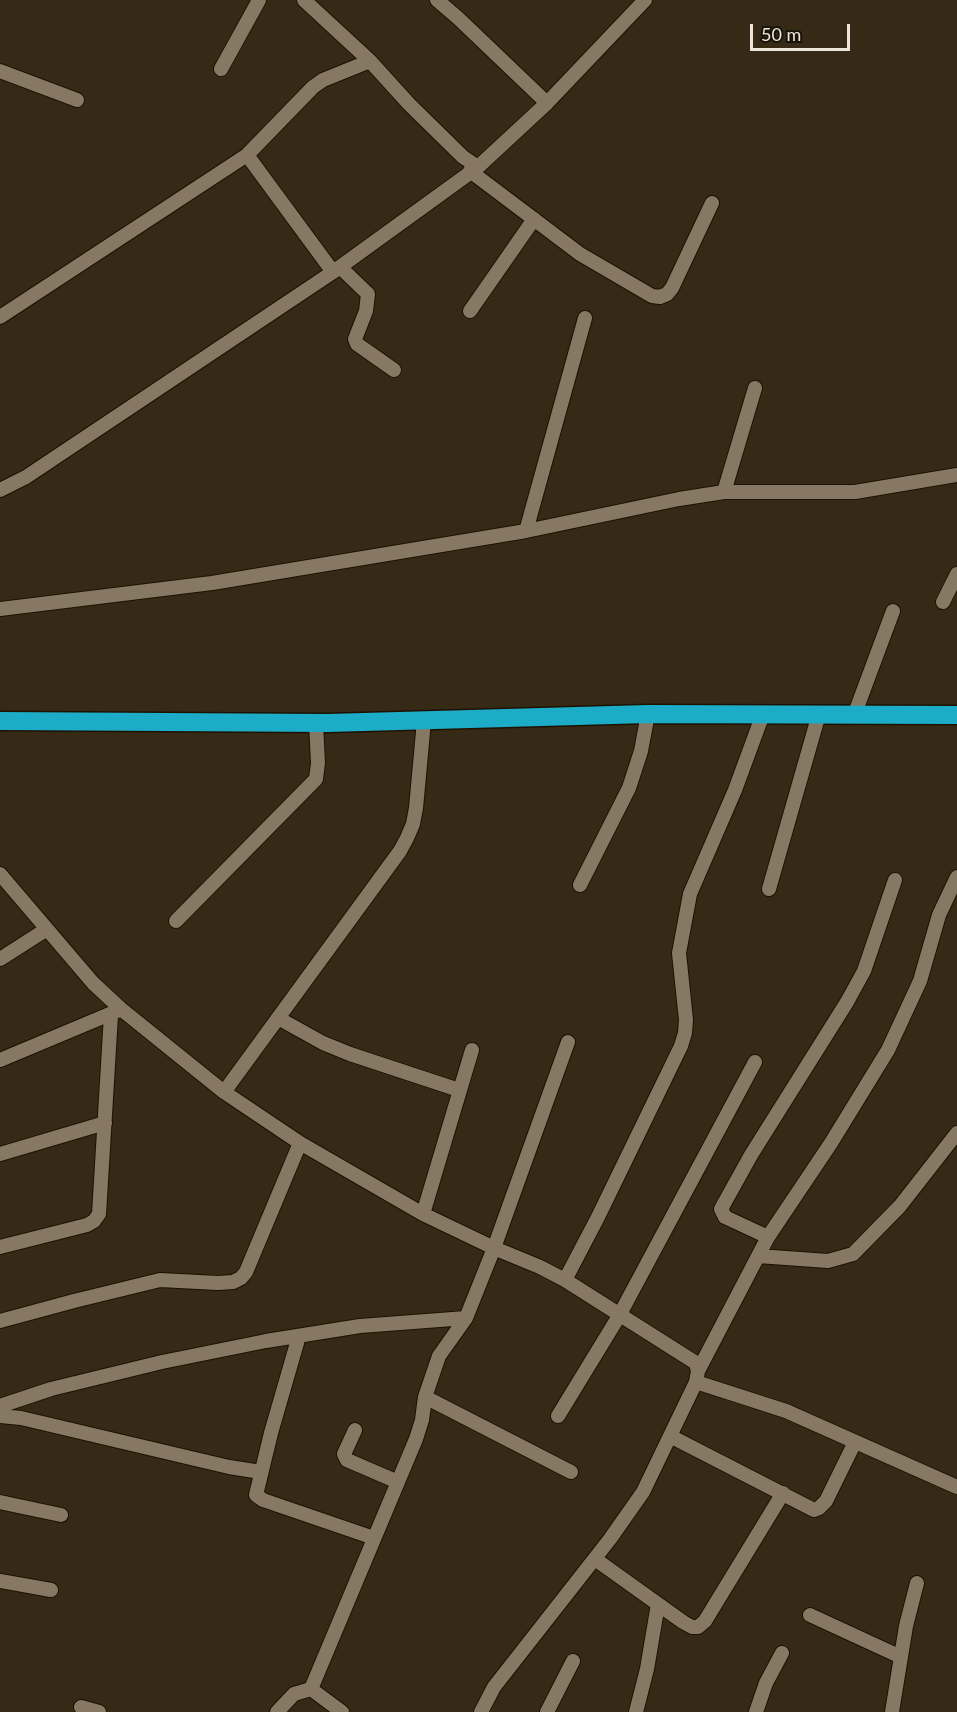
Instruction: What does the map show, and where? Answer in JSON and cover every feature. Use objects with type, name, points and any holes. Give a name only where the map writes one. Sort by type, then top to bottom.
[{"type":"highway","points":[[0,721],[316,723],[648,714],[957,715]]},
{"type":"street","points":[[221,69],[259,0]]},
{"type":"street","points":[[304,0],[370,61],[474,169],[580,254],[652,296],[660,297],[668,294],[672,288],[712,203]]},
{"type":"street","points":[[436,0],[458,18],[547,104]]},
{"type":"street","points":[[0,490],[26,477],[337,269],[474,169],[547,104],[645,0]]},
{"type":"street","points":[[0,317],[247,155],[323,80],[370,61]]},
{"type":"street","points":[[0,71],[77,100]]},
{"type":"street","points":[[247,155],[337,269],[368,294],[366,311],[355,339],[362,348],[394,370]]},
{"type":"street","points":[[470,311],[534,219]]},
{"type":"street","points":[[526,531],[585,318]]},
{"type":"street","points":[[724,492],[755,388]]},
{"type":"street","points":[[0,609],[213,583],[526,531],[668,501],[724,492],[855,492],[957,475]]},
{"type":"street","points":[[943,602],[957,574]]},
{"type":"street","points":[[855,713],[893,611]]},
{"type":"street","points":[[580,885],[629,788],[641,751],[648,714]]},
{"type":"street","points":[[565,1280],[681,1046],[686,1020],[679,953],[690,894],[735,790],[763,714]]},
{"type":"street","points":[[769,890],[819,714]]},
{"type":"street","points":[[224,1092],[400,851],[413,824],[416,808],[424,721]]},
{"type":"street","points":[[176,921],[316,779],[318,763],[316,723]]},
{"type":"street","points":[[0,874],[116,1012],[224,1092],[300,1143],[423,1214],[565,1280],[696,1364],[697,1376]]},
{"type":"street","points":[[481,1712],[494,1687],[595,1558],[643,1492],[697,1376],[768,1237],[831,1143],[888,1050],[920,981],[939,915],[957,877]]},
{"type":"street","points":[[768,1237],[725,1217],[721,1209],[751,1155],[864,971],[895,880]]},
{"type":"street","points":[[0,959],[47,929]]},
{"type":"street","points":[[0,1060],[116,1012]]},
{"type":"street","points":[[0,1247],[87,1225],[99,1214],[116,1012]]},
{"type":"street","points":[[278,1018],[323,1043],[350,1054],[459,1090]]},
{"type":"street","points":[[311,1689],[417,1439],[425,1397],[439,1356],[466,1317],[494,1248],[568,1042]]},
{"type":"street","points":[[423,1214],[472,1050]]},
{"type":"street","points":[[558,1416],[620,1316],[755,1062]]},
{"type":"street","points":[[0,1154],[105,1123]]},
{"type":"street","points":[[758,1256],[828,1261],[853,1254],[900,1206],[957,1133]]},
{"type":"street","points":[[0,1321],[141,1284],[176,1280],[218,1283],[233,1282],[241,1278],[246,1272],[300,1143]]},
{"type":"street","points":[[0,1406],[51,1389],[162,1362],[360,1326],[466,1317]]},
{"type":"street","points":[[299,1336],[256,1495],[375,1538]]},
{"type":"street","points":[[697,1376],[786,1411],[957,1487]]},
{"type":"street","points":[[425,1397],[571,1472]]},
{"type":"street","points":[[0,1416],[21,1418],[229,1467],[261,1472]]},
{"type":"street","points":[[355,1430],[344,1454],[347,1460],[398,1482]]},
{"type":"street","points":[[670,1436],[814,1510],[826,1501],[855,1442]]},
{"type":"street","points":[[595,1558],[683,1622],[692,1627],[698,1627],[705,1621],[783,1493]]},
{"type":"street","points":[[0,1502],[61,1515]]},
{"type":"street","points":[[0,1581],[51,1590]]},
{"type":"street","points":[[892,1712],[906,1626],[917,1583]]},
{"type":"street","points":[[636,1712],[647,1669],[658,1604]]},
{"type":"street","points":[[810,1615],[901,1657]]},
{"type":"street","points":[[756,1712],[766,1683],[782,1653]]},
{"type":"street","points":[[547,1712],[573,1661]]},
{"type":"street","points":[[277,1712],[294,1694],[311,1689]]},
{"type":"street","points":[[311,1689],[342,1712]]},
{"type":"street","points":[[81,1707],[99,1712]]}]
